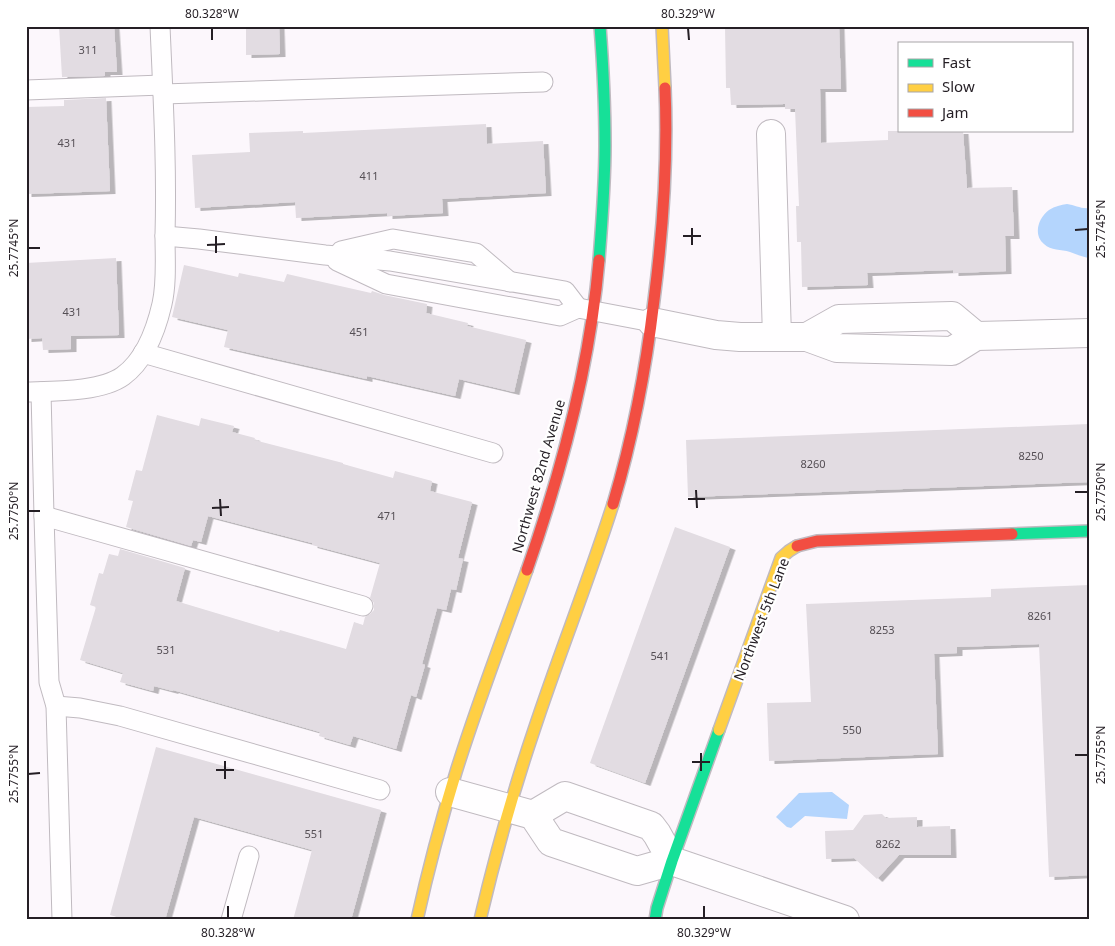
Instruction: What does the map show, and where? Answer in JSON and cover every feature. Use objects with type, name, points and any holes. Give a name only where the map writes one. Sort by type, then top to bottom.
[{"type":"street","name":"Northwest 82nd Avenue","points":[[418,920],[450,792],[550,500],[576,398],[585,309],[603,218],[605,162],[600,26]]},
{"type":"street","points":[[480,920],[493,865],[521,812],[543,704],[583,595],[617,492],[644,372],[652,322],[664,203],[666,145],[662,26]]},
{"type":"street","points":[[771,134],[778,337]]},
{"type":"street","points":[[652,322],[716,335],[807,337],[837,348],[952,351],[976,336],[1089,332]]},
{"type":"street","name":"Northwest 5th Lane","points":[[655,920],[656,908],[672,861],[781,558],[787,551],[802,542],[817,541],[1089,531]]},
{"type":"street","points":[[450,792],[521,812],[551,842],[637,871],[672,861],[845,920]]},
{"type":"street","points":[[521,812],[565,796],[651,826],[672,861]]},
{"type":"lane","points":[[62,920],[56,706],[49,682],[44,516],[34,392],[72,390],[105,384],[122,377],[135,365],[143,353],[154,328],[162,303],[165,277],[166,192],[160,26]]},
{"type":"lane","points":[[26,90],[543,82]]},
{"type":"lane","points":[[165,236],[490,272],[510,282],[565,291],[585,309]]},
{"type":"lane","points":[[325,255],[386,284],[560,316],[585,309],[652,322]]},
{"type":"lane","points":[[486,302],[490,272]]},
{"type":"lane","points":[[143,353],[493,453]]},
{"type":"lane","points":[[44,516],[363,606]]},
{"type":"lane","points":[[56,706],[80,708],[120,716],[380,790]]},
{"type":"lane","points":[[231,920],[249,856]]},
{"type":"water","points":[[1067,204],[1089,208],[1089,258],[1050,248],[1044,244],[1039,236],[1038,227],[1045,213],[1060,205]]},
{"type":"water","points":[[832,792],[849,805],[847,819],[805,816],[791,828],[787,827],[776,817],[799,793]]},
{"type":"building","points":[[59,26],[114,26],[117,72],[105,72],[105,76],[62,77]]},
{"type":"building","points":[[246,26],[279,26],[280,54],[246,55]]},
{"type":"building","points":[[725,26],[839,26],[841,89],[820,89],[821,143],[888,140],[888,131],[963,132],[967,188],[1012,187],[1014,236],[1005,236],[1006,271],[953,273],[953,270],[867,273],[868,285],[802,287],[801,242],[797,242],[796,206],[799,206],[795,109],[785,109],[785,104],[731,105],[730,88],[726,88]]},
{"type":"building","points":[[106,98],[110,191],[26,194],[26,107],[64,106],[64,100]]},
{"type":"building","points":[[486,124],[487,144],[543,141],[546,193],[442,199],[443,213],[387,216],[387,213],[296,218],[295,202],[195,208],[192,155],[250,152],[249,133],[303,131],[303,133]]},
{"type":"building","points":[[116,258],[119,335],[71,336],[71,349],[43,350],[42,338],[26,339],[26,263]]},
{"type":"building","points":[[184,265],[238,277],[239,273],[284,282],[287,274],[371,293],[372,291],[427,304],[426,313],[468,323],[467,326],[526,340],[514,392],[459,379],[455,396],[367,376],[367,379],[224,347],[228,330],[172,317]]},
{"type":"building","points":[[157,415],[199,426],[201,418],[234,426],[232,432],[255,438],[254,440],[393,478],[395,471],[432,481],[430,491],[472,502],[458,558],[463,559],[456,590],[451,589],[446,610],[437,608],[422,664],[425,665],[416,697],[411,695],[396,749],[353,736],[350,745],[319,736],[320,732],[173,690],[154,686],[153,691],[120,682],[123,673],[80,660],[96,607],[90,605],[99,573],[103,574],[109,554],[118,556],[120,549],[185,568],[176,601],[279,632],[280,630],[346,649],[354,622],[363,625],[365,617],[374,610],[374,603],[370,598],[380,563],[208,516],[201,542],[193,540],[191,546],[126,527],[133,501],[128,500],[136,470],[142,471]]},
{"type":"building","points":[[1089,424],[1089,482],[688,497],[686,440]]},
{"type":"building","points":[[675,527],[730,547],[645,783],[590,763]]},
{"type":"building","points":[[1089,585],[1089,875],[1049,877],[1039,644],[957,647],[957,653],[934,654],[938,754],[769,761],[767,703],[811,702],[806,604],[991,597],[991,589]]},
{"type":"building","points":[[156,747],[381,810],[351,920],[293,920],[312,850],[194,817],[165,920],[128,920],[110,915]]},
{"type":"building","points":[[882,814],[886,818],[917,817],[917,827],[950,826],[951,855],[899,855],[877,879],[854,858],[826,859],[825,831],[853,830],[864,815]]},
{"type":"traffic: fast","points":[[599,260],[605,145],[604,85],[600,26]]},
{"type":"traffic: fast","points":[[1012,534],[1089,531]]},
{"type":"traffic: fast","points":[[655,920],[672,861],[719,730]]},
{"type":"traffic: slow","points":[[662,26],[665,88]]},
{"type":"traffic: slow","points":[[480,920],[526,753],[613,504]]},
{"type":"traffic: slow","points":[[719,730],[781,558],[797,546]]},
{"type":"traffic: slow","points":[[417,920],[456,772],[481,696],[527,570]]},
{"type":"traffic: jam","points":[[613,504],[627,454],[638,403],[654,300],[664,194],[665,88]]},
{"type":"traffic: jam","points":[[527,570],[552,494],[573,417],[589,339],[599,260]]},
{"type":"traffic: jam","points":[[797,546],[817,541],[1012,534]]}]
